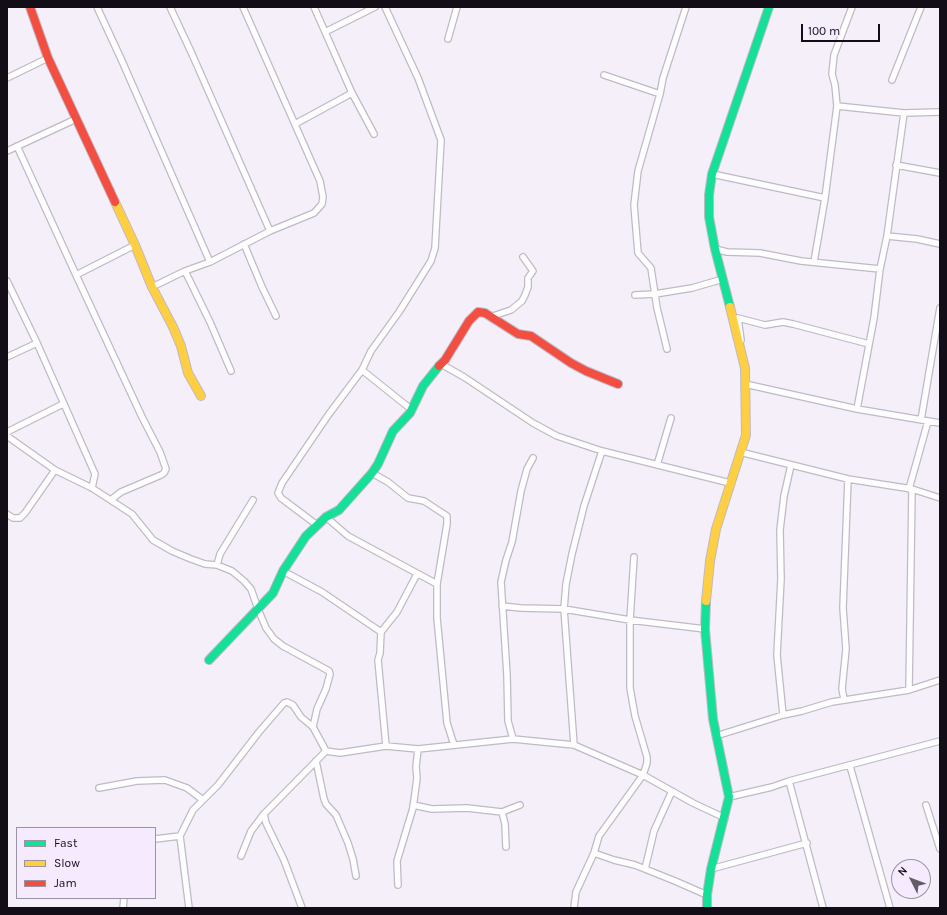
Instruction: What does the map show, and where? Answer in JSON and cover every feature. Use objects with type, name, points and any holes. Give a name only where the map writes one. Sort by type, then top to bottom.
[{"type":"street","points":[[31,7],[48,58],[135,245],[152,287],[173,327],[181,346],[188,372],[201,396]]},
{"type":"street","points":[[97,7],[210,262]]},
{"type":"street","points":[[170,7],[270,231]]},
{"type":"street","points":[[152,287],[185,271],[210,262],[270,231],[314,213],[322,204],[323,197],[320,181],[242,7]]},
{"type":"street","points":[[314,7],[352,93],[374,134]]},
{"type":"street","points":[[325,32],[375,7]]},
{"type":"street","points":[[317,525],[281,498],[278,493],[282,483],[329,414],[362,370],[371,351],[399,312],[432,261],[435,248],[442,140],[418,78],[385,7]]},
{"type":"street","points":[[448,39],[456,7]]},
{"type":"street","points":[[667,349],[657,308],[651,268],[638,253],[634,205],[638,171],[660,94],[663,78],[686,7]]},
{"type":"street","points":[[745,368],[715,249],[709,217],[709,195],[712,174],[769,7]]},
{"type":"street","points":[[814,262],[825,198],[837,106],[835,85],[832,74],[834,55],[852,7]]},
{"type":"street","points":[[892,80],[921,7]]},
{"type":"street","points":[[7,78],[48,58]]},
{"type":"street","points":[[604,74],[660,94]]},
{"type":"street","points":[[295,124],[352,93]]},
{"type":"street","points":[[837,106],[904,113],[940,112]]},
{"type":"street","points":[[857,409],[874,318],[904,113]]},
{"type":"street","points":[[7,151],[76,119]]},
{"type":"street","points":[[17,146],[142,417],[160,452],[166,469],[164,474],[121,492],[112,499]]},
{"type":"street","points":[[896,165],[940,173]]},
{"type":"street","points":[[712,174],[825,198]]},
{"type":"street","points":[[887,236],[917,239],[940,244]]},
{"type":"street","points":[[244,244],[276,316]]},
{"type":"street","points":[[76,275],[135,245]]},
{"type":"street","points":[[715,249],[727,252],[760,253],[814,262],[880,269]]},
{"type":"street","points":[[490,317],[511,310],[522,301],[526,295],[528,278],[533,271],[522,257]]},
{"type":"street","points":[[185,271],[210,322],[231,371]]},
{"type":"street","points":[[635,295],[655,294],[692,288],[723,279]]},
{"type":"street","points":[[7,283],[37,343],[95,474],[92,488]]},
{"type":"street","points":[[920,420],[940,308]]},
{"type":"street","points":[[209,660],[273,593],[283,571],[306,536],[326,517],[339,510],[372,473],[378,464],[393,431],[412,410],[420,390],[445,360],[469,321],[478,312],[485,313],[518,334],[531,336],[571,363],[586,371],[618,384]]},
{"type":"street","points":[[707,908],[707,895],[711,869],[725,818],[728,797],[710,698],[705,628],[706,595],[716,529],[746,435],[745,368],[738,318],[765,325],[783,322],[869,344]]},
{"type":"street","points":[[7,357],[37,343]]},
{"type":"street","points":[[441,364],[556,436],[602,451],[657,466],[730,483]]},
{"type":"street","points":[[362,370],[412,410]]},
{"type":"street","points":[[745,384],[857,409],[940,423]]},
{"type":"street","points":[[7,432],[63,404]]},
{"type":"street","points":[[657,466],[671,418]]},
{"type":"street","points":[[909,690],[910,489],[928,421]]},
{"type":"street","points":[[7,436],[55,470],[112,499],[132,514],[153,540],[172,551],[191,559],[205,564],[217,565],[232,571],[244,581],[251,589],[266,628],[274,639],[283,646],[329,671],[330,674],[326,689],[317,709],[312,728]]},
{"type":"street","points":[[574,745],[564,609],[566,584],[584,506],[602,451]]},
{"type":"street","points":[[740,452],[848,479],[910,489],[940,498]]},
{"type":"street","points":[[513,739],[508,717],[501,582],[512,542],[521,490],[527,469],[533,458]]},
{"type":"street","points":[[783,715],[777,655],[780,587],[780,530],[784,496],[791,465]]},
{"type":"street","points":[[7,514],[13,518],[20,518],[55,470]]},
{"type":"street","points":[[372,473],[388,482],[408,498],[424,501],[446,516],[447,524],[437,584],[437,618],[447,723],[454,745]]},
{"type":"street","points":[[844,699],[842,689],[846,649],[843,608],[848,479]]},
{"type":"street","points":[[217,565],[220,554],[253,500]]},
{"type":"street","points":[[326,517],[348,536],[437,584]]},
{"type":"street","points":[[574,908],[576,892],[594,853],[599,836],[643,775],[647,763],[647,757],[635,716],[630,688],[630,620],[634,557]]},
{"type":"street","points":[[283,571],[322,592],[381,632]]},
{"type":"street","points":[[386,746],[378,660],[381,632],[397,612],[417,574]]},
{"type":"street","points":[[502,606],[564,609],[630,620],[705,628]]},
{"type":"street","points":[[716,736],[783,715],[802,712],[844,699],[909,690],[940,680]]},
{"type":"street","points":[[189,908],[180,836],[193,810],[218,786],[259,732],[287,702],[293,705],[301,717],[312,728],[326,750],[340,753],[386,746],[418,749],[513,739],[574,745],[643,775],[672,792],[725,818]]},
{"type":"street","points":[[728,797],[772,787],[789,781],[940,741]]},
{"type":"street","points":[[398,885],[397,861],[413,805],[418,749]]},
{"type":"street","points":[[241,856],[251,832],[264,814],[326,750]]},
{"type":"street","points":[[316,761],[324,799],[329,808],[336,815],[348,843],[356,876]]},
{"type":"street","points":[[850,766],[890,908]]},
{"type":"street","points":[[99,788],[136,781],[165,780],[187,788],[203,800]]},
{"type":"street","points":[[789,781],[807,843],[821,907]]},
{"type":"street","points":[[645,869],[654,831],[672,792]]},
{"type":"street","points":[[413,805],[432,809],[467,808],[502,812],[520,804]]},
{"type":"street","points":[[926,805],[940,849]]},
{"type":"street","points":[[502,812],[505,824],[506,847]]},
{"type":"street","points":[[264,814],[266,823],[284,860],[302,908]]},
{"type":"street","points":[[156,839],[180,836]]},
{"type":"street","points":[[711,869],[807,843]]},
{"type":"street","points":[[594,853],[645,869],[707,895]]},
{"type":"traffic: fast","points":[[730,307],[715,249],[709,217],[709,195],[712,174],[769,7]]},
{"type":"traffic: fast","points":[[209,660],[273,593],[283,571],[306,536],[326,517],[339,510],[372,473],[378,464],[393,431],[410,413],[423,386],[439,366]]},
{"type":"traffic: fast","points":[[706,601],[705,629],[713,719],[729,797],[711,869],[707,895],[707,908]]},
{"type":"traffic: slow","points":[[115,202],[152,287],[173,327],[181,346],[188,373],[201,396]]},
{"type":"traffic: slow","points":[[706,601],[710,561],[716,529],[746,435],[745,368],[730,307]]},
{"type":"traffic: jam","points":[[30,7],[48,58],[115,202]]},
{"type":"traffic: jam","points":[[439,366],[445,360],[469,321],[478,312],[485,313],[518,334],[531,336],[571,363],[586,371],[618,384]]}]
